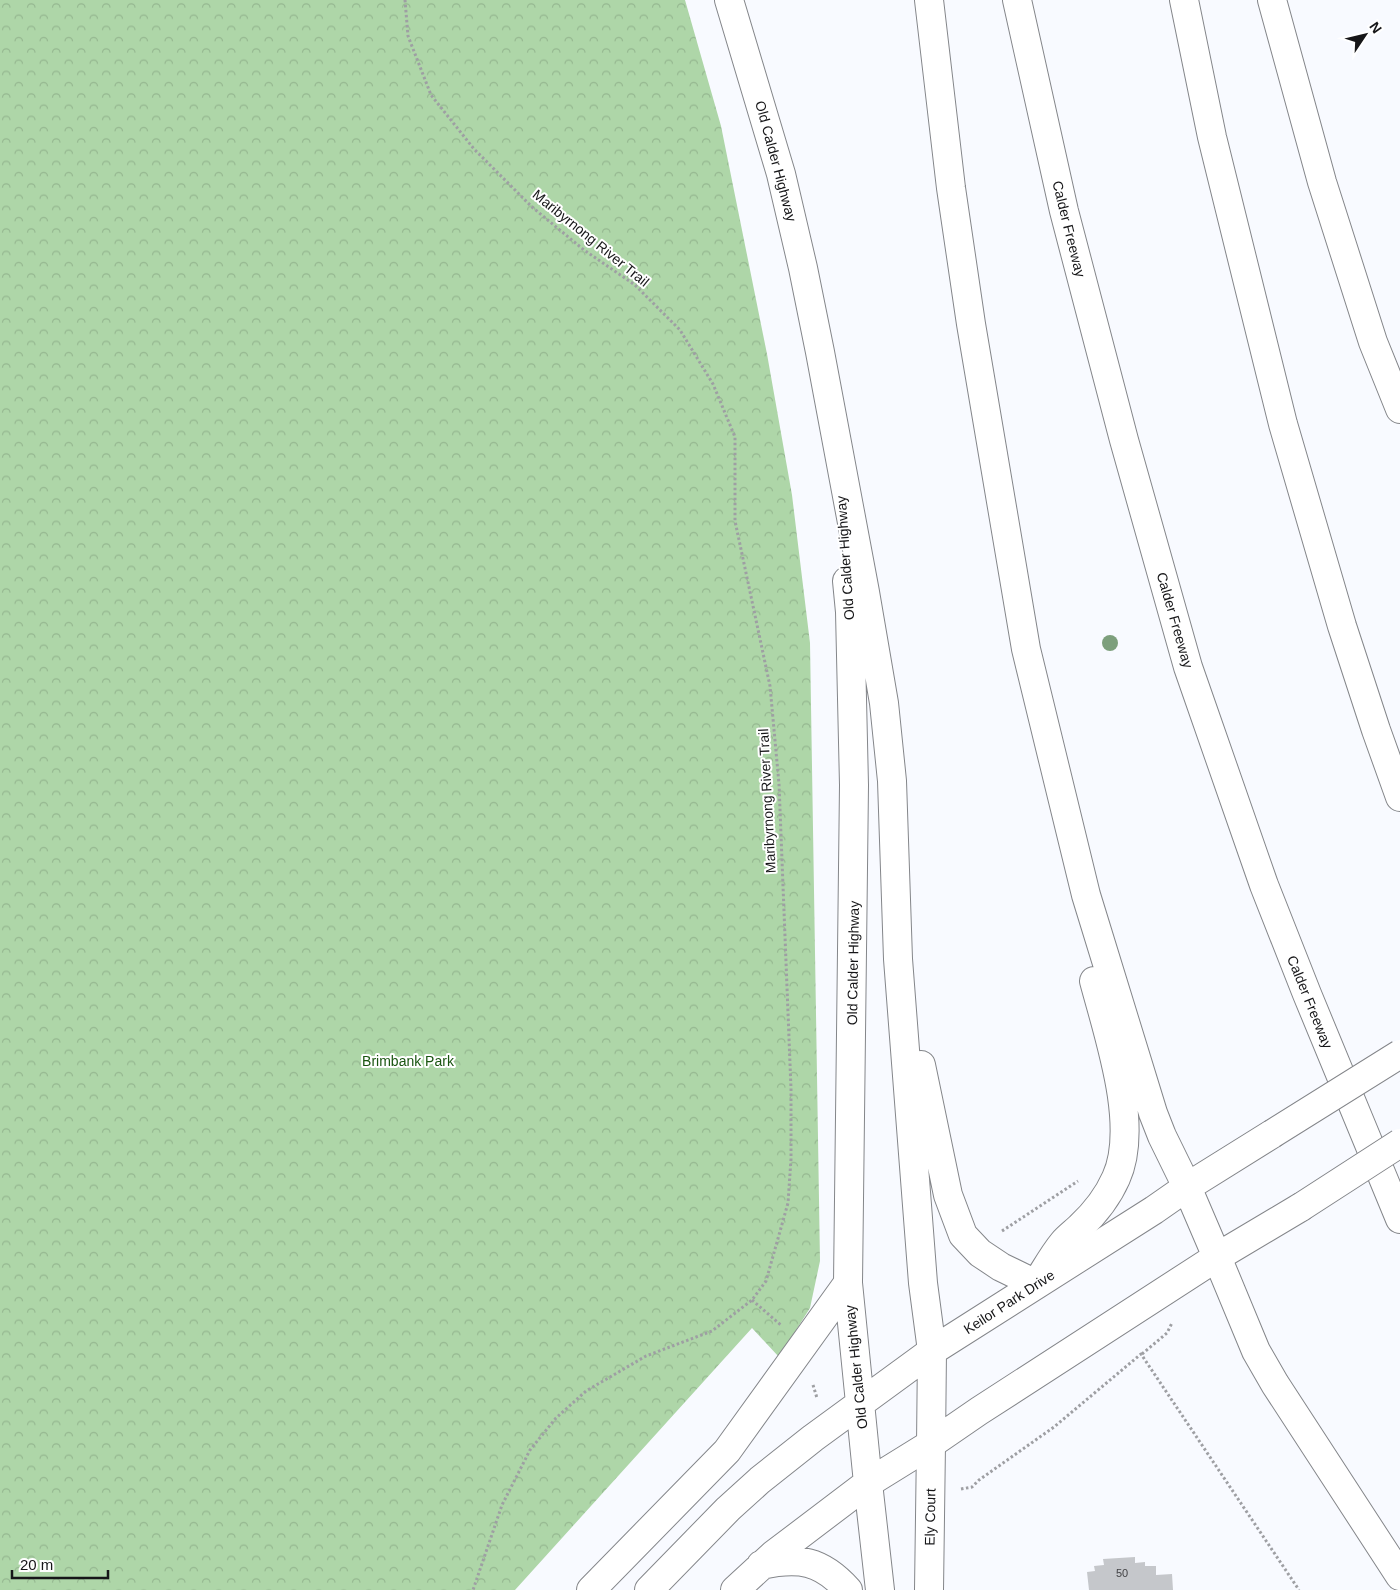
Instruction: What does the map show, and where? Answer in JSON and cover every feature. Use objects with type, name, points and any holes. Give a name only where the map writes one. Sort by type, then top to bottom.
[{"type":"main road","name":"Old Calder Highway","points":[[729,0],[781,174],[820,352],[884,703],[892,781],[898,959],[923,1284],[932,1351],[931,1444]]},
{"type":"main road","points":[[929,0],[950,178],[970,315],[1026,648],[1086,895],[1153,1112],[1162,1136],[1187,1187],[1256,1351],[1274,1384],[1400,1576]]},
{"type":"main road","name":"Calder Freeway","points":[[1017,0],[1064,211],[1124,440],[1188,666],[1264,885],[1310,1003],[1400,1219]]},
{"type":"main road","points":[[1184,0],[1212,137],[1283,424],[1342,626],[1400,797]]},
{"type":"main road","points":[[1272,0],[1322,182],[1373,342],[1400,409]]},
{"type":"main road","points":[[1322,182],[1400,360]]},
{"type":"main road","name":"Old Calder Highway","points":[[837,442],[850,612],[854,785],[848,1283],[868,1483]]},
{"type":"main road","points":[[898,959],[948,1195],[963,1235],[980,1253],[1036,1284],[1064,1242],[1091,1216],[1117,1178],[1124,1146],[1126,1120],[1118,1073],[1093,977],[1086,895]]},
{"type":"main road","name":"Keilor Park Drive","points":[[649,1590],[698,1538],[754,1486],[813,1438],[932,1351],[1187,1187],[1400,1054]]},
{"type":"main road","points":[[735,1590],[788,1543],[868,1483],[931,1444],[1217,1257],[1400,1143]]},
{"type":"main road","points":[[591,1590],[727,1451],[848,1283]]},
{"type":"main road","name":"Ely Court","points":[[929,1590],[931,1444]]},
{"type":"main road","points":[[868,1483],[880,1590]]},
{"type":"main road","points":[[761,1566],[784,1560],[801,1561],[815,1565],[830,1573],[848,1590]]},
{"type":"path","name":"Maribyrnong River Trail","points":[[405,0],[408,36],[431,95],[474,149],[532,207],[584,250],[635,285],[680,330],[713,384],[735,437],[735,521],[770,686],[779,784],[791,1089],[791,1159],[788,1203],[766,1281],[752,1300],[712,1331],[646,1356],[586,1391],[556,1418],[530,1450],[502,1505],[473,1590]]},
{"type":"path","points":[[980,1253],[995,1236],[1090,1172],[1102,1172],[1117,1178]]},
{"type":"path","points":[[930,1497],[972,1487],[979,1480],[1054,1427],[1141,1354],[1300,1590]]},
{"type":"green space","name":"Brimbank Park","points":[[0,0],[685,0],[721,126],[767,354],[792,495],[810,643],[820,1261],[810,1308],[779,1357],[752,1328],[515,1590],[0,1590]]},
{"type":"building","points":[[1135,1557],[1135,1563],[1145,1562],[1145,1566],[1156,1566],[1156,1575],[1172,1574],[1173,1590],[1089,1590],[1087,1572],[1095,1571],[1094,1566],[1104,1565],[1103,1559]]}]
